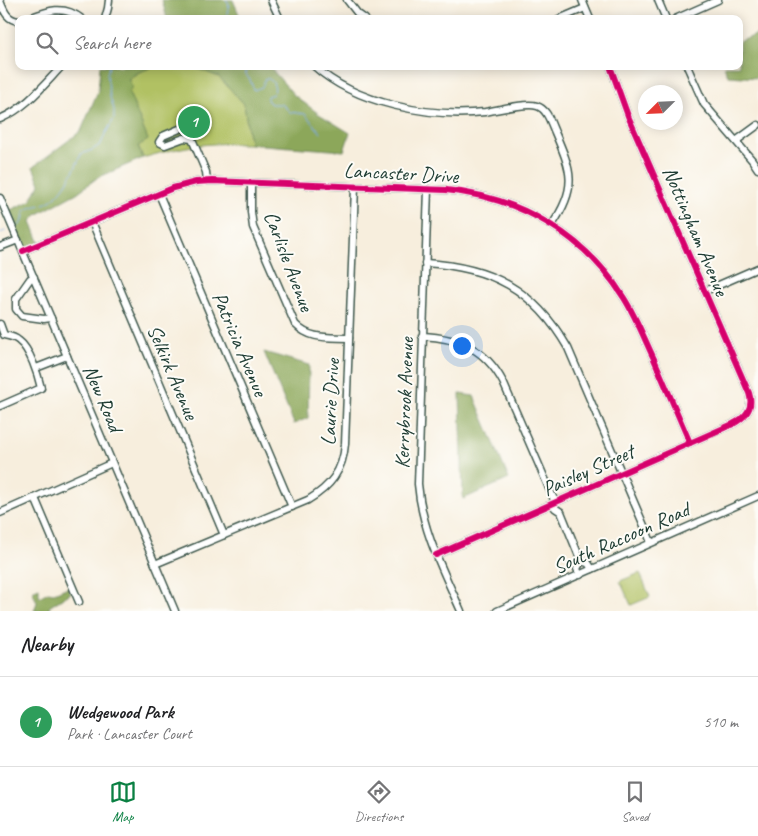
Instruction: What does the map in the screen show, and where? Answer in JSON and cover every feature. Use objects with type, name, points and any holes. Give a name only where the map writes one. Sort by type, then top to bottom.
[{"type":"street","points":[[105,15],[109,0]]},
{"type":"street","points":[[272,0],[278,15]]},
{"type":"street","points":[[347,0],[361,15]]},
{"type":"street","points":[[582,0],[588,15]]},
{"type":"street","points":[[658,0],[664,15]]},
{"type":"street","points":[[684,15],[718,0]]},
{"type":"street","points":[[0,1],[8,17],[15,21]]},
{"type":"street","points":[[568,15],[585,8]]},
{"type":"street","points":[[37,15],[55,10],[68,11],[76,15]]},
{"type":"street","points":[[0,119],[23,106],[58,70]]},
{"type":"street","points":[[319,70],[330,79],[354,92],[413,109],[460,113],[484,112],[532,104],[541,107],[547,114],[567,161],[570,175],[570,187],[566,200],[552,225]]},
{"type":"street","name":"Nottingham Avenue","points":[[611,70],[628,116],[749,393],[751,399],[750,409]]},
{"type":"street","points":[[689,70],[704,104],[758,169]]},
{"type":"street","points":[[736,141],[758,125]]},
{"type":"street","points":[[192,140],[184,138],[166,145],[159,142],[163,136],[184,127],[190,134],[206,172],[207,181]]},
{"type":"street","name":"Lancaster Drive","points":[[23,251],[160,194],[184,185],[207,181],[428,189],[486,196],[517,207],[552,225],[572,239],[609,276],[638,324],[690,443]]},
{"type":"street","name":"Carlisle Avenue","points":[[251,183],[253,227],[291,318],[300,329],[310,335],[349,338]]},
{"type":"street","name":"Laurie Drive","points":[[156,564],[308,500],[334,478],[342,460],[345,444],[355,187]]},
{"type":"street","name":"Kerrybrook Avenue","points":[[428,189],[418,484],[423,518],[428,534],[461,611]]},
{"type":"street","name":"Patricia Avenue","points":[[160,194],[292,507]]},
{"type":"street","name":"New Road","points":[[0,198],[175,611]]},
{"type":"street","points":[[0,220],[8,217]]},
{"type":"street","name":"Selkirk Avenue","points":[[92,222],[224,535]]},
{"type":"street","points":[[0,247],[18,240]]},
{"type":"street","points":[[425,263],[458,266],[476,270],[504,282],[542,312],[568,348],[652,542]]},
{"type":"street","points":[[705,291],[758,268]]},
{"type":"street","points":[[34,277],[30,279],[16,299],[16,309],[22,316],[51,318]]},
{"type":"street","points":[[0,324],[2,336],[13,337],[22,342],[36,368],[42,388],[0,406]]},
{"type":"street","points":[[422,336],[450,339],[462,343],[480,354],[493,367],[503,382],[555,502],[555,508],[561,512],[581,561],[577,569],[580,575]]},
{"type":"street","points":[[36,368],[67,356]]},
{"type":"street","name":"Paisley Street","points":[[436,555],[740,420],[750,409]]},
{"type":"street","points":[[0,513],[112,463]]},
{"type":"street","name":"South Raccoon Road","points":[[497,611],[758,496]]},
{"type":"street","points":[[35,498],[79,602]]},
{"type":"street","points":[[581,561],[588,563],[592,569]]},
{"type":"green space","points":[[162,0],[233,0],[239,15],[166,15]]},
{"type":"green space","points":[[758,34],[758,78],[728,76],[726,70],[743,70],[743,40]]},
{"type":"green space","points":[[100,70],[144,70],[128,79],[132,86],[129,93],[148,140],[138,146],[143,158],[97,178],[77,193],[38,214],[31,221],[40,244],[23,251],[6,212],[30,201],[40,184],[33,167],[81,131],[98,91]]},
{"type":"green space","points":[[144,70],[201,70],[219,77],[244,104],[250,144],[196,146],[143,158],[138,145],[148,140],[129,93],[128,79]]},
{"type":"green space","points":[[201,70],[272,70],[294,95],[319,114],[350,133],[344,151],[250,144],[244,104],[219,77]]},
{"type":"green space","points":[[264,352],[309,365],[308,418],[294,424]]},
{"type":"green space","points":[[460,394],[474,396],[509,479],[463,499]]},
{"type":"green space","points":[[640,573],[650,597],[631,605],[620,581]]},
{"type":"green space","points":[[68,587],[71,593],[49,607],[50,611],[34,611],[37,602],[32,591],[39,588],[39,597],[48,592],[54,593]]},
{"type":"waterway","points":[[226,0],[229,3],[227,15]]},
{"type":"waterway","points":[[19,226],[23,220],[24,212],[52,200],[63,189],[72,175],[81,154],[101,144],[114,119],[114,109],[107,75],[108,70]]},
{"type":"waterway","points":[[246,70],[245,73],[254,90],[262,87],[265,78],[269,79],[273,82],[275,89],[273,94],[267,96],[267,100],[271,104],[282,104],[290,112],[305,114],[321,133]]},
{"type":"waterway","points":[[0,233],[5,231]]},
{"type":"cycle path","points":[[436,555],[733,424],[742,418],[750,408],[749,393],[628,116],[611,70]]},
{"type":"cycle path","points":[[23,251],[173,188],[196,182],[212,181],[446,190],[473,194],[499,201],[548,223],[570,238],[608,276],[624,298],[636,320],[690,443]]},
{"type":"place","name":"Wedgewood Park","points":[[194,122]]}]
